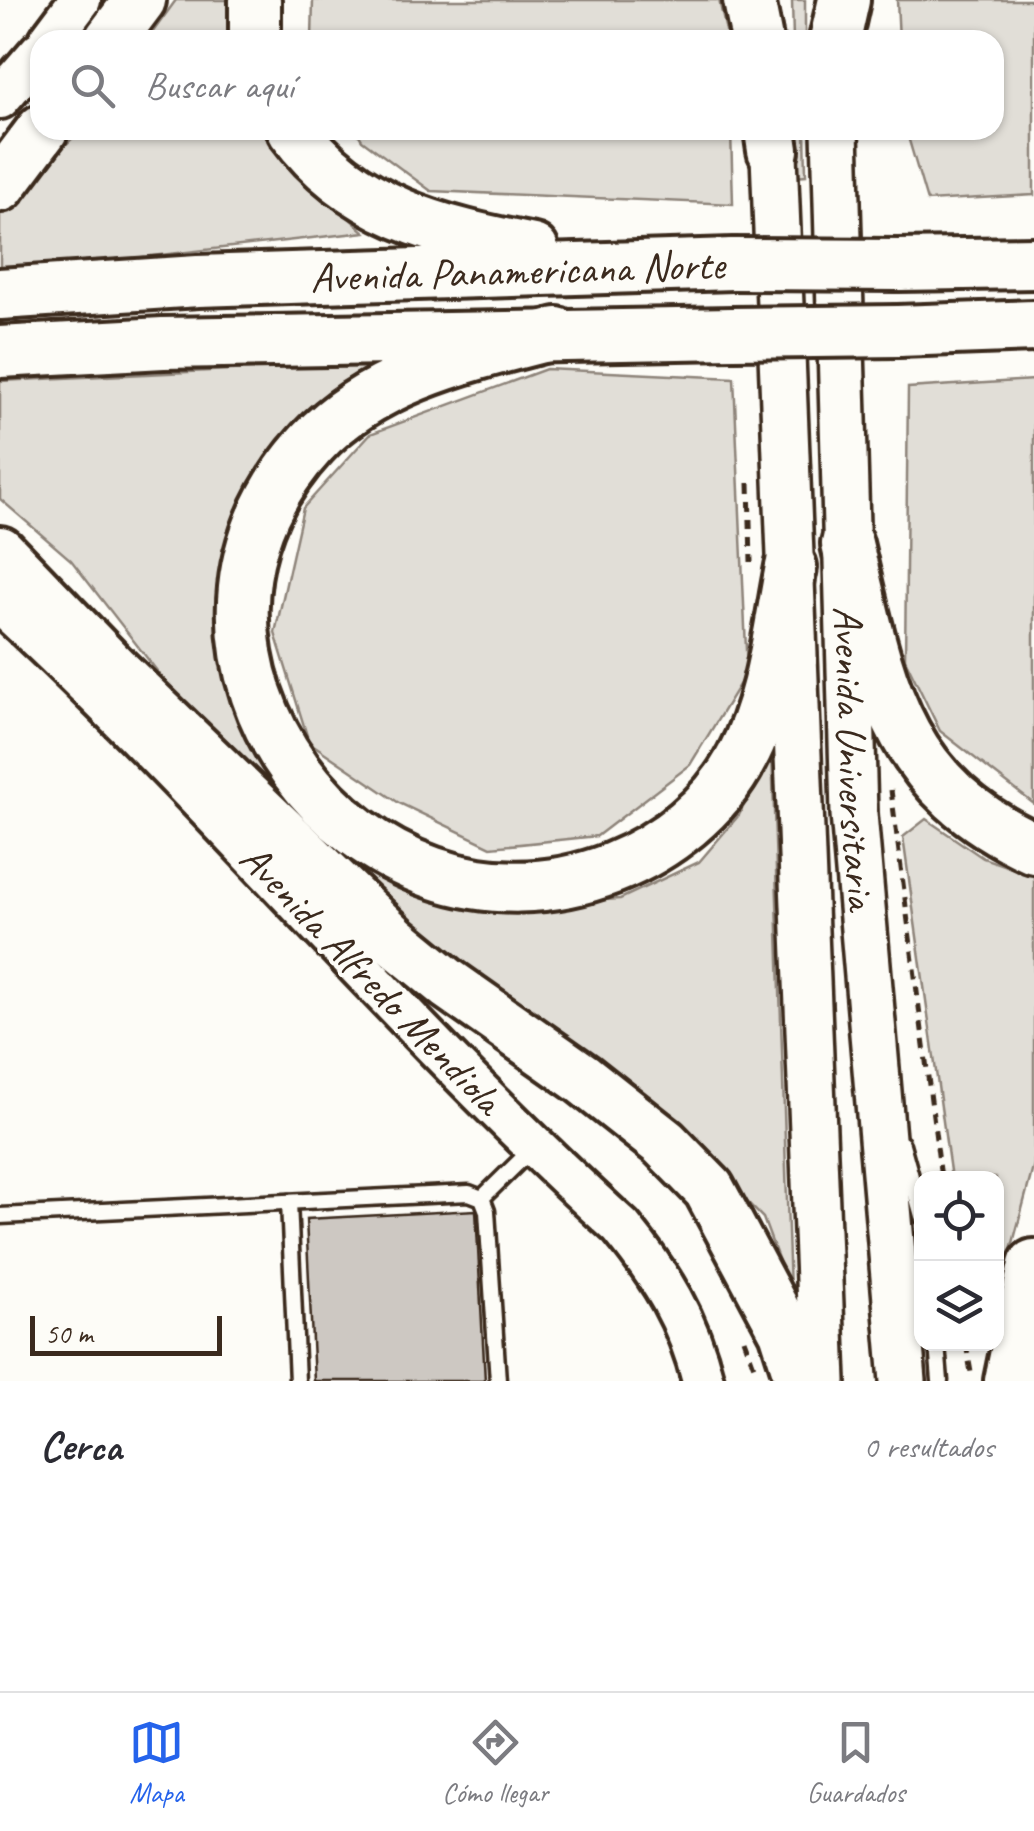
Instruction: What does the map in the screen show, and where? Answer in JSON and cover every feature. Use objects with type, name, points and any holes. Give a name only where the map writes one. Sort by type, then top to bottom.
[{"type":"highway","points":[[118,30],[140,0]]},
{"type":"highway","points":[[255,0],[255,30]]},
{"type":"highway","points":[[749,0],[755,30]]},
{"type":"highway","points":[[835,30],[844,0]]},
{"type":"highway","points":[[0,186],[34,140]]},
{"type":"highway","points":[[300,140],[312,156],[358,195],[407,218],[444,232],[622,267]]},
{"type":"highway","name":"Avenida Panamericana Norte","points":[[0,294],[198,281],[622,267],[1034,263]]},
{"type":"highway","name":"Avenida Panamericana Norte","points":[[0,352],[557,333],[1032,327]]},
{"type":"highway","points":[[557,333],[458,360],[364,401],[313,441],[278,486],[253,538],[242,595],[245,651],[255,693],[286,756],[321,803],[360,837],[419,870],[478,886],[539,888],[585,878],[638,858],[676,834],[712,800],[742,757],[758,715],[791,567]]},
{"type":"highway","points":[[847,544],[880,685],[920,761],[986,823],[1034,848]]},
{"type":"highway","points":[[0,552],[114,670],[393,939],[650,1132],[709,1189],[785,1331],[801,1381]]},
{"type":"highway","points":[[1010,1381],[1034,1265]]},
{"type":"main road","points":[[58,30],[80,0]]},
{"type":"main road","points":[[772,0],[773,30]]},
{"type":"main road","points":[[828,0],[831,30]]},
{"type":"main road","points":[[0,98],[30,64]]},
{"type":"main road","name":"Avenida Universitaria","points":[[772,140],[823,1381]]},
{"type":"main road","name":"Avenida Universitaria","points":[[835,140],[854,814],[903,1381]]},
{"type":"main road","name":"Avenida Alfredo Mendiola","points":[[0,603],[70,668],[535,1146],[620,1228],[660,1275],[687,1324],[703,1381]]},
{"type":"lane","points":[[877,1053],[914,1187]]},
{"type":"lane","points":[[482,1198],[535,1146]]},
{"type":"lane","points":[[0,1216],[469,1193],[482,1198],[488,1211],[498,1381]]},
{"type":"lane","points":[[289,1202],[297,1381]]},
{"type":"lane","points":[[938,1351],[940,1381]]},
{"type":"path","points":[[967,1351],[972,1381]]},
{"type":"shaded area","points":[[176,0],[240,0],[242,30],[154,30]]},
{"type":"shaded area","points":[[313,0],[719,0],[726,30],[312,30]]},
{"type":"shaded area","points":[[792,0],[805,0],[805,30],[793,30]]},
{"type":"shaded area","points":[[897,0],[1034,0],[1034,195],[927,201],[909,140],[1004,140],[1004,30],[898,30]]},
{"type":"shaded area","points":[[71,140],[276,140],[317,190],[365,232],[0,273],[0,208]]},
{"type":"shaded area","points":[[362,140],[731,140],[733,204],[431,191]]},
{"type":"shaded area","points":[[794,140],[805,140],[806,175],[795,176]]},
{"type":"shaded area","points":[[397,362],[244,507],[215,620],[250,736],[363,863],[474,908],[620,899],[699,862],[739,815],[772,750],[790,1291],[763,1218],[632,1085],[407,925],[185,707],[71,560],[0,499],[0,381]]},
{"type":"shaded area","points":[[546,369],[734,378],[747,672],[690,765],[597,836],[491,847],[399,803],[309,742],[275,633],[303,508],[370,434]]},
{"type":"shaded area","points":[[1034,380],[1034,804],[940,731],[905,659],[908,388]]},
{"type":"shaded area","points":[[926,819],[983,858],[1034,876],[1034,1164],[1004,1277],[1004,1171],[950,1171],[903,837]]},
{"type":"building","points":[[476,1210],[485,1381],[314,1381],[306,1219]]}]
